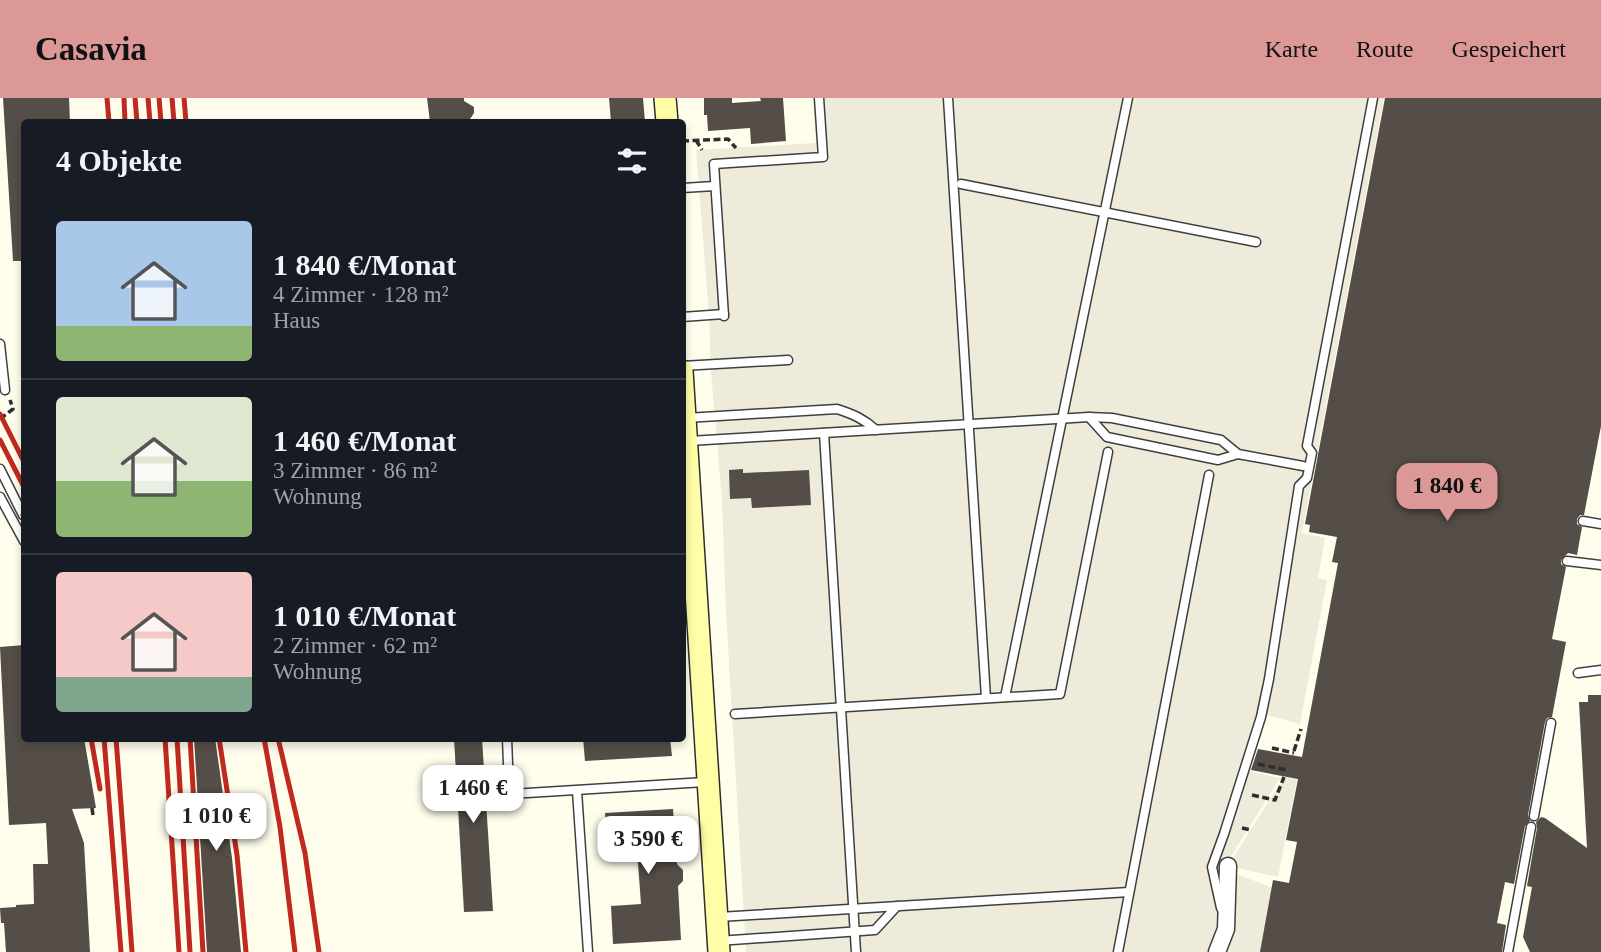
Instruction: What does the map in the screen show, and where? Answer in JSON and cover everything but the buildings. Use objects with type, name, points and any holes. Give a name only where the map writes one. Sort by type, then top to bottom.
[{"type":"street","points":[[665,98],[667,119]]},
{"type":"street","points":[[686,430],[719,947]]},
{"type":"street","points":[[1217,952],[1226,929],[1228,866]]},
{"type":"lane","points":[[686,317],[724,315],[714,164],[823,157],[819,98]]},
{"type":"lane","points":[[948,98],[986,698]]},
{"type":"lane","points":[[1005,697],[1128,98]]},
{"type":"lane","points":[[1226,929],[1212,867],[1257,728],[1269,678],[1299,486],[1307,478],[1312,453],[1307,446],[1373,98]]},
{"type":"lane","points":[[961,184],[1256,242]]},
{"type":"lane","points":[[686,188],[715,186]]},
{"type":"lane","points":[[0,344],[5,390]]},
{"type":"lane","points":[[686,369],[788,360]]},
{"type":"lane","points":[[686,418],[837,410],[866,421],[876,430]]},
{"type":"lane","points":[[1089,417],[1107,437],[1218,460],[1238,454],[1303,466]]},
{"type":"lane","points":[[687,441],[1089,417],[1112,418],[1221,440],[1238,454]]},
{"type":"lane","points":[[824,433],[856,952]]},
{"type":"lane","points":[[734,714],[1060,694],[1108,452]]},
{"type":"lane","points":[[0,470],[21,511]]},
{"type":"lane","points":[[1118,952],[1209,475]]},
{"type":"lane","points":[[0,497],[21,536]]},
{"type":"lane","points":[[1583,521],[1601,524]]},
{"type":"lane","points":[[1567,561],[1601,565]]},
{"type":"lane","points":[[1578,673],[1601,670]]},
{"type":"lane","points":[[1534,816],[1551,723]]},
{"type":"lane","points":[[508,742],[509,790],[512,794],[708,781]]},
{"type":"lane","points":[[577,791],[588,952]]},
{"type":"lane","points":[[1508,952],[1531,827]]},
{"type":"lane","points":[[716,917],[1129,892]]},
{"type":"lane","points":[[719,947],[875,930],[898,906]]},
{"type":"path","points":[[686,141],[728,139],[736,148]]},
{"type":"path","points":[[695,140],[702,150]]},
{"type":"path","points":[[0,419],[13,409],[5,390]]},
{"type":"path","points":[[1272,748],[1294,752],[1301,729]]},
{"type":"path","points":[[1252,763],[1287,770]]},
{"type":"path","points":[[1252,795],[1275,800],[1284,777]]},
{"type":"path","points":[[92,808],[93,815]]},
{"type":"path","points":[[1242,828],[1251,830]]},
{"type":"shaded area","points":[[813,98],[1384,98],[1302,533],[1325,538],[1318,578],[1327,580],[1300,724],[1263,714],[1248,771],[1280,778],[1223,869],[1287,893],[1276,952],[746,952],[722,500],[696,150],[816,143]],"holes":[[[750,474],[811,505],[752,508]]]},
{"type":"shaded area","points":[[1284,777],[1297,779],[1278,877],[1228,866]]},
{"type":"railway","points":[[107,98],[109,119]]},
{"type":"railway","points":[[124,98],[125,119]]},
{"type":"railway","points":[[135,98],[137,119]]},
{"type":"railway","points":[[148,98],[150,119]]},
{"type":"railway","points":[[159,98],[161,119]]},
{"type":"railway","points":[[172,98],[174,119]]},
{"type":"railway","points":[[184,98],[186,119]]},
{"type":"railway","points":[[0,414],[21,456]]},
{"type":"railway","points":[[0,440],[21,481]]},
{"type":"railway","points":[[92,742],[100,789]]},
{"type":"railway","points":[[104,742],[121,952]]},
{"type":"railway","points":[[116,742],[132,952]]},
{"type":"railway","points":[[165,742],[179,952]]},
{"type":"railway","points":[[177,742],[190,952]]},
{"type":"railway","points":[[190,742],[203,952]]},
{"type":"railway","points":[[220,742],[237,855],[246,952]]},
{"type":"railway","points":[[265,742],[280,827],[295,952]]},
{"type":"railway","points":[[279,742],[305,853],[319,952]]}]
